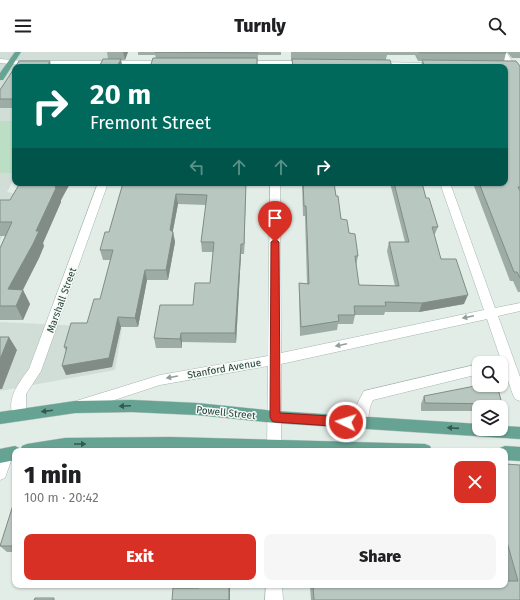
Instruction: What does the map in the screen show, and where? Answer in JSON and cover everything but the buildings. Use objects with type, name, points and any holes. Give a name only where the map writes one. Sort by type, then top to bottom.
[{"type":"main road","points":[[0,78],[18,52]]},
{"type":"main road","name":"Powell Street","points":[[75,407],[132,406],[197,409],[275,417],[520,432]]},
{"type":"main road","name":"Stanford Avenue","points":[[0,418],[19,414],[75,407]]},
{"type":"main road","points":[[43,448],[65,444],[170,443],[257,448]]},
{"type":"main road","points":[[508,454],[520,454]]},
{"type":"street","points":[[503,52],[507,64]]},
{"type":"street","points":[[0,61],[101,64]]},
{"type":"street","points":[[162,64],[177,63]]},
{"type":"street","points":[[230,63],[253,64]]},
{"type":"street","points":[[296,64],[316,63]]},
{"type":"street","points":[[508,65],[520,65]]},
{"type":"street","name":"Marshall Street","points":[[19,414],[19,393],[35,371],[102,186]]},
{"type":"street","points":[[274,448],[275,186]]},
{"type":"street","points":[[446,186],[490,312],[503,356]]},
{"type":"street","name":"Stanford Avenue","points":[[75,407],[160,380],[274,360],[490,312],[520,307]]},
{"type":"street","points":[[508,369],[520,395]]},
{"type":"street","points":[[361,423],[362,408],[369,395],[472,371]]},
{"type":"street","points":[[0,473],[7,455]]},
{"type":"street","points":[[274,588],[274,600]]},
{"type":"shaded area","points":[[0,52],[111,52],[105,64],[12,64],[12,183],[7,192],[22,195],[0,241]]},
{"type":"shaded area","points":[[0,322],[122,328],[115,370],[0,391]]},
{"type":"green space","points":[[0,121],[12,121],[12,173],[0,173]]},
{"type":"route","points":[[275,242],[275,417],[346,422]]}]
